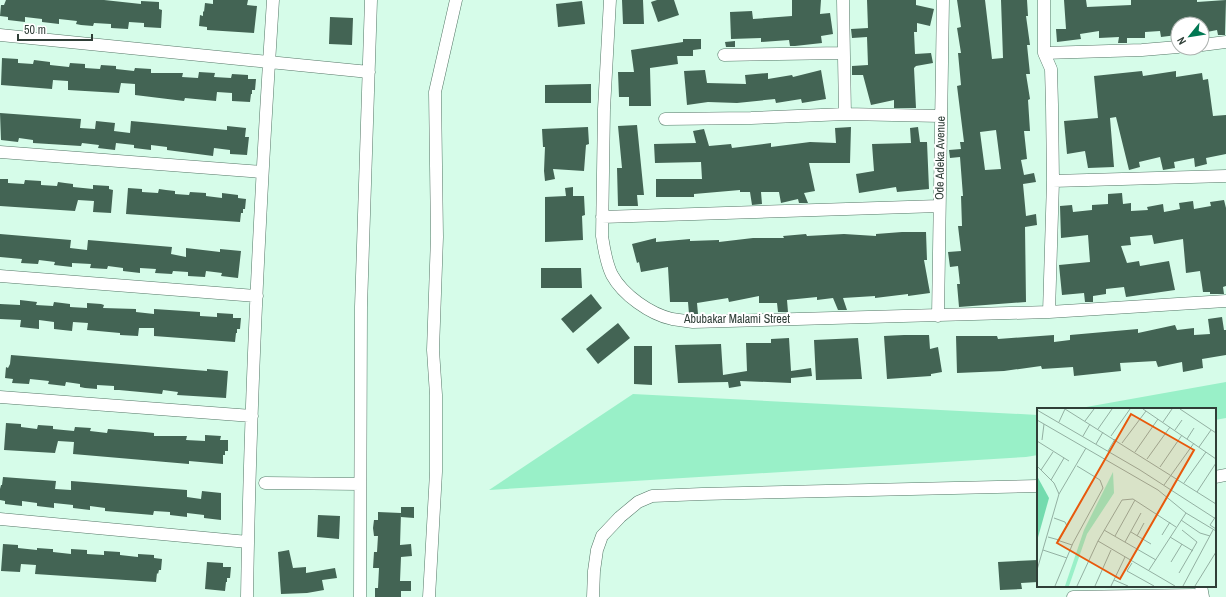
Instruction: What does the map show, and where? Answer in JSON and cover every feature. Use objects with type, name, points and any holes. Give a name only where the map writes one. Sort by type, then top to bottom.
[{"type":"street","points":[[247,597],[252,416],[262,172],[273,0]]},
{"type":"street","points":[[360,597],[361,307],[371,0]]},
{"type":"street","points":[[429,597],[436,472],[436,395],[433,350],[437,237],[435,92],[456,0]]},
{"type":"street","name":"Abubakar Malami Street","points":[[610,0],[604,109],[602,236],[605,257],[612,276],[624,290],[640,304],[670,318],[693,322],[1049,312],[1226,301]]},
{"type":"street","points":[[843,0],[845,114]]},
{"type":"street","name":"Ode Adeka Avenue","points":[[938,316],[943,0]]},
{"type":"street","points":[[1044,0],[1044,53],[1051,69],[1053,182],[1049,312]]},
{"type":"street","points":[[0,36],[369,72]]},
{"type":"street","points":[[1210,44],[1226,42]]},
{"type":"street","points":[[1044,53],[1170,48]]},
{"type":"street","points":[[724,55],[843,53]]},
{"type":"street","points":[[665,119],[751,118],[845,114],[941,116]]},
{"type":"street","points":[[0,152],[262,172]]},
{"type":"street","points":[[1053,182],[1226,176]]},
{"type":"street","points":[[602,217],[939,206]]},
{"type":"street","points":[[0,276],[257,296]]},
{"type":"street","points":[[0,397],[252,416]]},
{"type":"street","points":[[1216,476],[1226,475]]},
{"type":"street","points":[[265,483],[360,484]]},
{"type":"street","points":[[593,597],[594,571],[597,550],[602,536],[638,502],[652,496],[1037,486]]},
{"type":"street","points":[[0,519],[248,542]]},
{"type":"street","points":[[1201,587],[1203,597]]},
{"type":"street","points":[[1073,597],[1194,595],[1197,597]]},
{"type":"green space","points":[[1226,382],[1226,418],[1216,420],[1216,408],[1081,408]]},
{"type":"green space","points":[[633,394],[1037,415],[1037,455],[1026,457],[489,490]]},
{"type":"building","points":[[6,0],[104,0],[141,4],[141,1],[159,2],[159,9],[162,10],[161,28],[144,27],[144,23],[129,22],[128,29],[111,28],[111,24],[94,23],[93,26],[81,25],[76,24],[77,21],[59,19],[59,24],[42,22],[42,19],[25,17],[25,22],[8,20],[8,17],[0,16],[1,5],[4,5]]},
{"type":"building","points":[[213,0],[248,0],[247,5],[257,6],[254,33],[207,30],[207,27],[199,26],[200,15],[203,16],[205,3],[213,4]]},
{"type":"building","points":[[622,0],[643,0],[644,24],[623,24]]},
{"type":"building","points":[[657,0],[674,0],[679,15],[658,22],[651,2]]},
{"type":"building","points":[[792,0],[821,0],[820,14],[830,13],[833,34],[821,36],[822,43],[795,46],[790,46],[789,40],[761,42],[761,38],[731,39],[730,12],[752,11],[753,19],[792,16]]},
{"type":"building","points":[[867,0],[916,0],[916,5],[934,9],[930,26],[917,23],[917,32],[914,32],[915,54],[931,53],[933,63],[916,66],[914,68],[916,108],[894,108],[894,100],[871,105],[863,75],[852,75],[852,66],[868,65],[867,37],[852,38],[851,29],[868,28]]},
{"type":"building","points":[[957,0],[985,0],[992,59],[1003,58],[1001,0],[1027,0],[1028,16],[1026,16],[1030,45],[1027,45],[1030,74],[1026,74],[1030,99],[1028,100],[1030,131],[1024,131],[1027,159],[1021,160],[1024,175],[1034,173],[1036,182],[1023,184],[1026,216],[1036,214],[1037,225],[1025,227],[1026,302],[959,307],[957,284],[960,284],[958,266],[950,267],[948,252],[961,251],[958,226],[962,226],[961,196],[963,196],[960,157],[950,158],[949,150],[961,149],[960,142],[964,142],[957,86],[961,85],[958,53],[961,53],[957,28],[961,27]],"holes":[[[996,130],[1001,169],[985,170],[980,132]]]},
{"type":"building","points":[[1064,0],[1086,0],[1087,7],[1131,5],[1131,0],[1197,0],[1197,2],[1226,0],[1225,35],[1218,35],[1217,30],[1210,31],[1210,16],[1170,16],[1170,36],[1161,37],[1160,31],[1145,32],[1145,38],[1127,38],[1127,43],[1118,43],[1119,37],[1099,38],[1099,31],[1080,34],[1081,39],[1057,42],[1056,29],[1066,29]]},
{"type":"building","points":[[582,1],[585,24],[558,27],[556,4]]},
{"type":"building","points":[[330,17],[353,18],[352,45],[329,44]]},
{"type":"building","points":[[683,39],[701,39],[701,49],[693,50],[693,56],[677,56],[678,64],[650,68],[651,106],[629,106],[629,97],[619,97],[618,72],[634,72],[631,50],[683,42]]},
{"type":"building","points":[[735,41],[735,47],[726,47],[725,42]]},
{"type":"building","points":[[2,58],[18,59],[18,63],[33,64],[34,60],[50,62],[50,65],[69,67],[70,63],[85,64],[85,68],[100,69],[101,65],[116,66],[116,69],[134,71],[135,68],[151,69],[151,73],[183,73],[182,77],[198,78],[199,72],[215,73],[214,77],[231,78],[232,74],[248,75],[248,79],[256,79],[255,90],[252,90],[250,102],[232,101],[232,93],[217,92],[216,101],[185,98],[184,101],[135,95],[135,84],[121,83],[119,93],[68,90],[68,81],[53,80],[52,89],[1,85]]},
{"type":"building","points":[[705,70],[707,83],[746,84],[745,75],[768,73],[768,79],[792,75],[793,77],[821,70],[826,99],[802,103],[801,99],[776,103],[775,99],[737,103],[708,102],[687,105],[684,71]]},
{"type":"building","points":[[1142,71],[1143,76],[1176,71],[1176,77],[1202,73],[1203,80],[1208,79],[1213,116],[1226,115],[1226,154],[1206,158],[1207,164],[1195,167],[1194,158],[1174,162],[1175,168],[1163,170],[1160,157],[1139,162],[1140,167],[1129,170],[1116,117],[1110,118],[1114,167],[1088,168],[1085,151],[1067,154],[1064,121],[1098,118],[1094,76]]},
{"type":"building","points":[[591,84],[591,103],[545,103],[545,85]]},
{"type":"building","points":[[0,113],[81,119],[80,128],[95,129],[96,121],[115,123],[114,131],[130,133],[131,121],[227,130],[227,126],[246,128],[245,137],[249,137],[247,155],[230,154],[230,150],[214,148],[213,156],[167,150],[167,147],[151,145],[151,150],[134,148],[134,145],[116,143],[115,150],[98,148],[99,145],[82,143],[81,146],[33,143],[33,140],[19,138],[18,142],[1,140]]},
{"type":"building","points":[[637,125],[644,195],[637,195],[638,206],[618,206],[617,168],[622,168],[618,126]]},
{"type":"building","points":[[588,127],[589,144],[586,145],[584,171],[553,169],[555,179],[545,181],[545,147],[543,147],[542,129]]},
{"type":"building","points":[[851,127],[850,163],[809,163],[815,191],[804,193],[808,203],[799,203],[798,199],[781,203],[779,192],[761,192],[762,204],[752,205],[750,192],[740,192],[740,190],[694,194],[694,197],[656,197],[656,179],[702,179],[701,162],[655,163],[654,144],[696,143],[693,131],[704,129],[709,146],[731,144],[732,148],[771,143],[771,147],[810,142],[836,143],[835,128]]},
{"type":"building","points":[[918,127],[920,142],[927,142],[929,189],[897,192],[896,187],[859,193],[856,174],[874,171],[872,144],[911,143],[910,128]]},
{"type":"building","points":[[0,179],[8,179],[8,183],[24,184],[25,180],[41,181],[41,185],[57,186],[58,182],[73,184],[73,187],[93,189],[93,185],[109,186],[109,189],[113,190],[111,213],[93,212],[94,201],[78,200],[75,211],[0,206]]},
{"type":"building","points":[[573,187],[573,196],[584,196],[585,215],[582,216],[583,240],[545,242],[545,197],[566,196],[565,188]]},
{"type":"building","points":[[128,188],[142,189],[142,192],[158,193],[159,189],[175,191],[175,194],[189,195],[190,192],[206,193],[206,196],[222,198],[222,193],[238,195],[238,198],[246,199],[245,209],[243,209],[243,213],[241,213],[240,222],[126,214]]},
{"type":"building","points":[[1122,193],[1123,204],[1131,203],[1131,211],[1148,210],[1147,207],[1163,204],[1164,212],[1180,209],[1179,203],[1193,201],[1194,209],[1211,206],[1210,202],[1224,200],[1226,208],[1226,286],[1223,287],[1224,294],[1210,294],[1210,292],[1203,292],[1200,271],[1186,273],[1183,239],[1154,244],[1152,235],[1130,237],[1131,245],[1121,246],[1127,263],[1139,261],[1140,266],[1169,261],[1175,290],[1126,297],[1124,287],[1106,289],[1106,294],[1093,296],[1093,302],[1085,302],[1084,293],[1062,295],[1059,265],[1090,262],[1088,235],[1061,238],[1060,206],[1072,205],[1073,212],[1092,210],[1092,205],[1108,204],[1108,194]]},
{"type":"building","points":[[926,232],[927,260],[924,260],[930,293],[875,298],[875,296],[843,298],[847,310],[838,310],[833,298],[817,300],[817,297],[787,300],[788,312],[778,312],[777,303],[759,303],[759,296],[729,302],[728,298],[697,303],[698,314],[689,314],[688,302],[670,302],[668,267],[641,272],[632,244],[656,238],[656,242],[690,239],[690,241],[719,240],[719,242],[753,238],[784,238],[783,236],[806,234],[807,236],[844,234],[876,236],[876,234]]},
{"type":"building","points":[[0,234],[71,240],[70,248],[87,250],[88,240],[172,247],[171,254],[186,257],[186,248],[220,252],[220,249],[241,251],[238,278],[221,276],[222,273],[206,271],[205,277],[188,276],[188,272],[173,271],[172,274],[155,273],[156,269],[140,268],[140,273],[123,271],[123,268],[108,266],[107,269],[90,268],[91,264],[72,263],[72,267],[54,265],[55,262],[39,260],[38,264],[21,263],[22,259],[0,257]]},
{"type":"building","points":[[541,268],[581,268],[582,288],[541,288]]},
{"type":"building","points":[[591,294],[602,308],[573,333],[561,319]]},
{"type":"building","points":[[20,300],[37,302],[36,305],[53,306],[54,302],[70,304],[70,307],[87,308],[87,303],[101,304],[104,305],[103,308],[136,309],[136,312],[154,314],[154,309],[200,312],[200,316],[217,317],[217,313],[233,314],[233,318],[241,318],[240,329],[237,329],[235,342],[154,336],[154,328],[139,328],[138,336],[120,335],[120,333],[87,330],[88,323],[73,322],[72,331],[54,329],[54,322],[39,320],[39,329],[20,327],[21,320],[0,319],[0,304],[20,305]]},
{"type":"building","points":[[1222,317],[1224,330],[1226,330],[1226,355],[1202,359],[1203,368],[1183,372],[1182,362],[1158,367],[1156,361],[1120,363],[1121,371],[1074,376],[1073,367],[1042,369],[1041,366],[1004,371],[957,373],[956,336],[997,336],[998,339],[1054,335],[1054,342],[1070,340],[1070,335],[1138,329],[1138,333],[1175,325],[1177,330],[1194,328],[1194,335],[1210,334],[1208,319]]},
{"type":"building","points":[[618,323],[630,338],[598,364],[586,349]]},
{"type":"building","points":[[929,335],[930,349],[938,347],[942,372],[931,374],[931,376],[887,379],[884,336]]},
{"type":"building","points":[[789,338],[791,371],[811,368],[812,376],[791,378],[791,383],[740,381],[741,386],[729,388],[728,382],[678,383],[675,345],[721,344],[723,375],[747,371],[746,343],[771,343],[771,339]]},
{"type":"building","points":[[858,338],[862,379],[816,380],[814,340]]},
{"type":"building","points":[[634,346],[652,346],[652,385],[634,384]]},
{"type":"building","points":[[11,355],[207,371],[207,369],[228,371],[226,398],[177,395],[178,392],[163,390],[162,394],[114,390],[114,386],[97,385],[97,389],[85,388],[80,387],[80,384],[66,382],[65,386],[48,384],[49,381],[30,379],[29,384],[12,383],[13,379],[5,378],[6,367],[8,368],[10,364]]},
{"type":"building","points":[[6,423],[21,424],[21,427],[37,429],[38,425],[53,426],[53,429],[74,431],[75,427],[91,428],[90,431],[107,433],[108,429],[154,433],[154,436],[187,436],[186,440],[205,441],[205,435],[221,436],[220,440],[228,440],[228,451],[225,451],[225,455],[223,455],[223,464],[189,461],[189,464],[73,454],[74,442],[58,441],[55,453],[4,450]]},
{"type":"building","points":[[3,477],[56,481],[55,489],[71,490],[71,481],[187,490],[187,497],[201,499],[202,491],[221,493],[221,520],[204,518],[204,515],[187,513],[187,517],[170,515],[170,512],[154,511],[153,515],[105,511],[105,508],[90,506],[90,510],[73,508],[73,505],[54,503],[54,508],[37,506],[37,503],[22,501],[22,506],[5,504],[5,501],[0,500],[0,489]]},
{"type":"building","points":[[401,507],[414,507],[414,518],[401,517]]},
{"type":"building","points":[[378,512],[401,513],[400,545],[411,544],[412,556],[401,557],[400,581],[411,581],[411,591],[401,591],[401,597],[375,597],[375,588],[378,588],[379,568],[373,568],[374,552],[377,552],[378,536],[374,536],[373,528],[374,520],[378,520]]},
{"type":"building","points":[[318,515],[340,516],[339,539],[317,537]]},
{"type":"building","points":[[3,544],[18,545],[18,548],[37,550],[37,548],[53,549],[53,552],[71,554],[71,549],[87,550],[87,554],[104,555],[104,551],[120,552],[120,555],[138,557],[138,554],[154,555],[154,558],[162,559],[161,570],[159,570],[158,574],[157,573],[156,582],[35,574],[36,565],[21,564],[20,572],[1,571]]},
{"type":"building","points":[[289,550],[293,568],[306,567],[306,573],[335,568],[337,578],[322,580],[324,590],[307,593],[281,594],[278,552]]},
{"type":"building","points":[[1037,560],[1037,582],[1021,583],[1022,589],[1000,590],[998,562]]},
{"type":"building","points":[[207,562],[223,563],[223,567],[231,567],[230,578],[227,578],[225,591],[205,589]]}]
